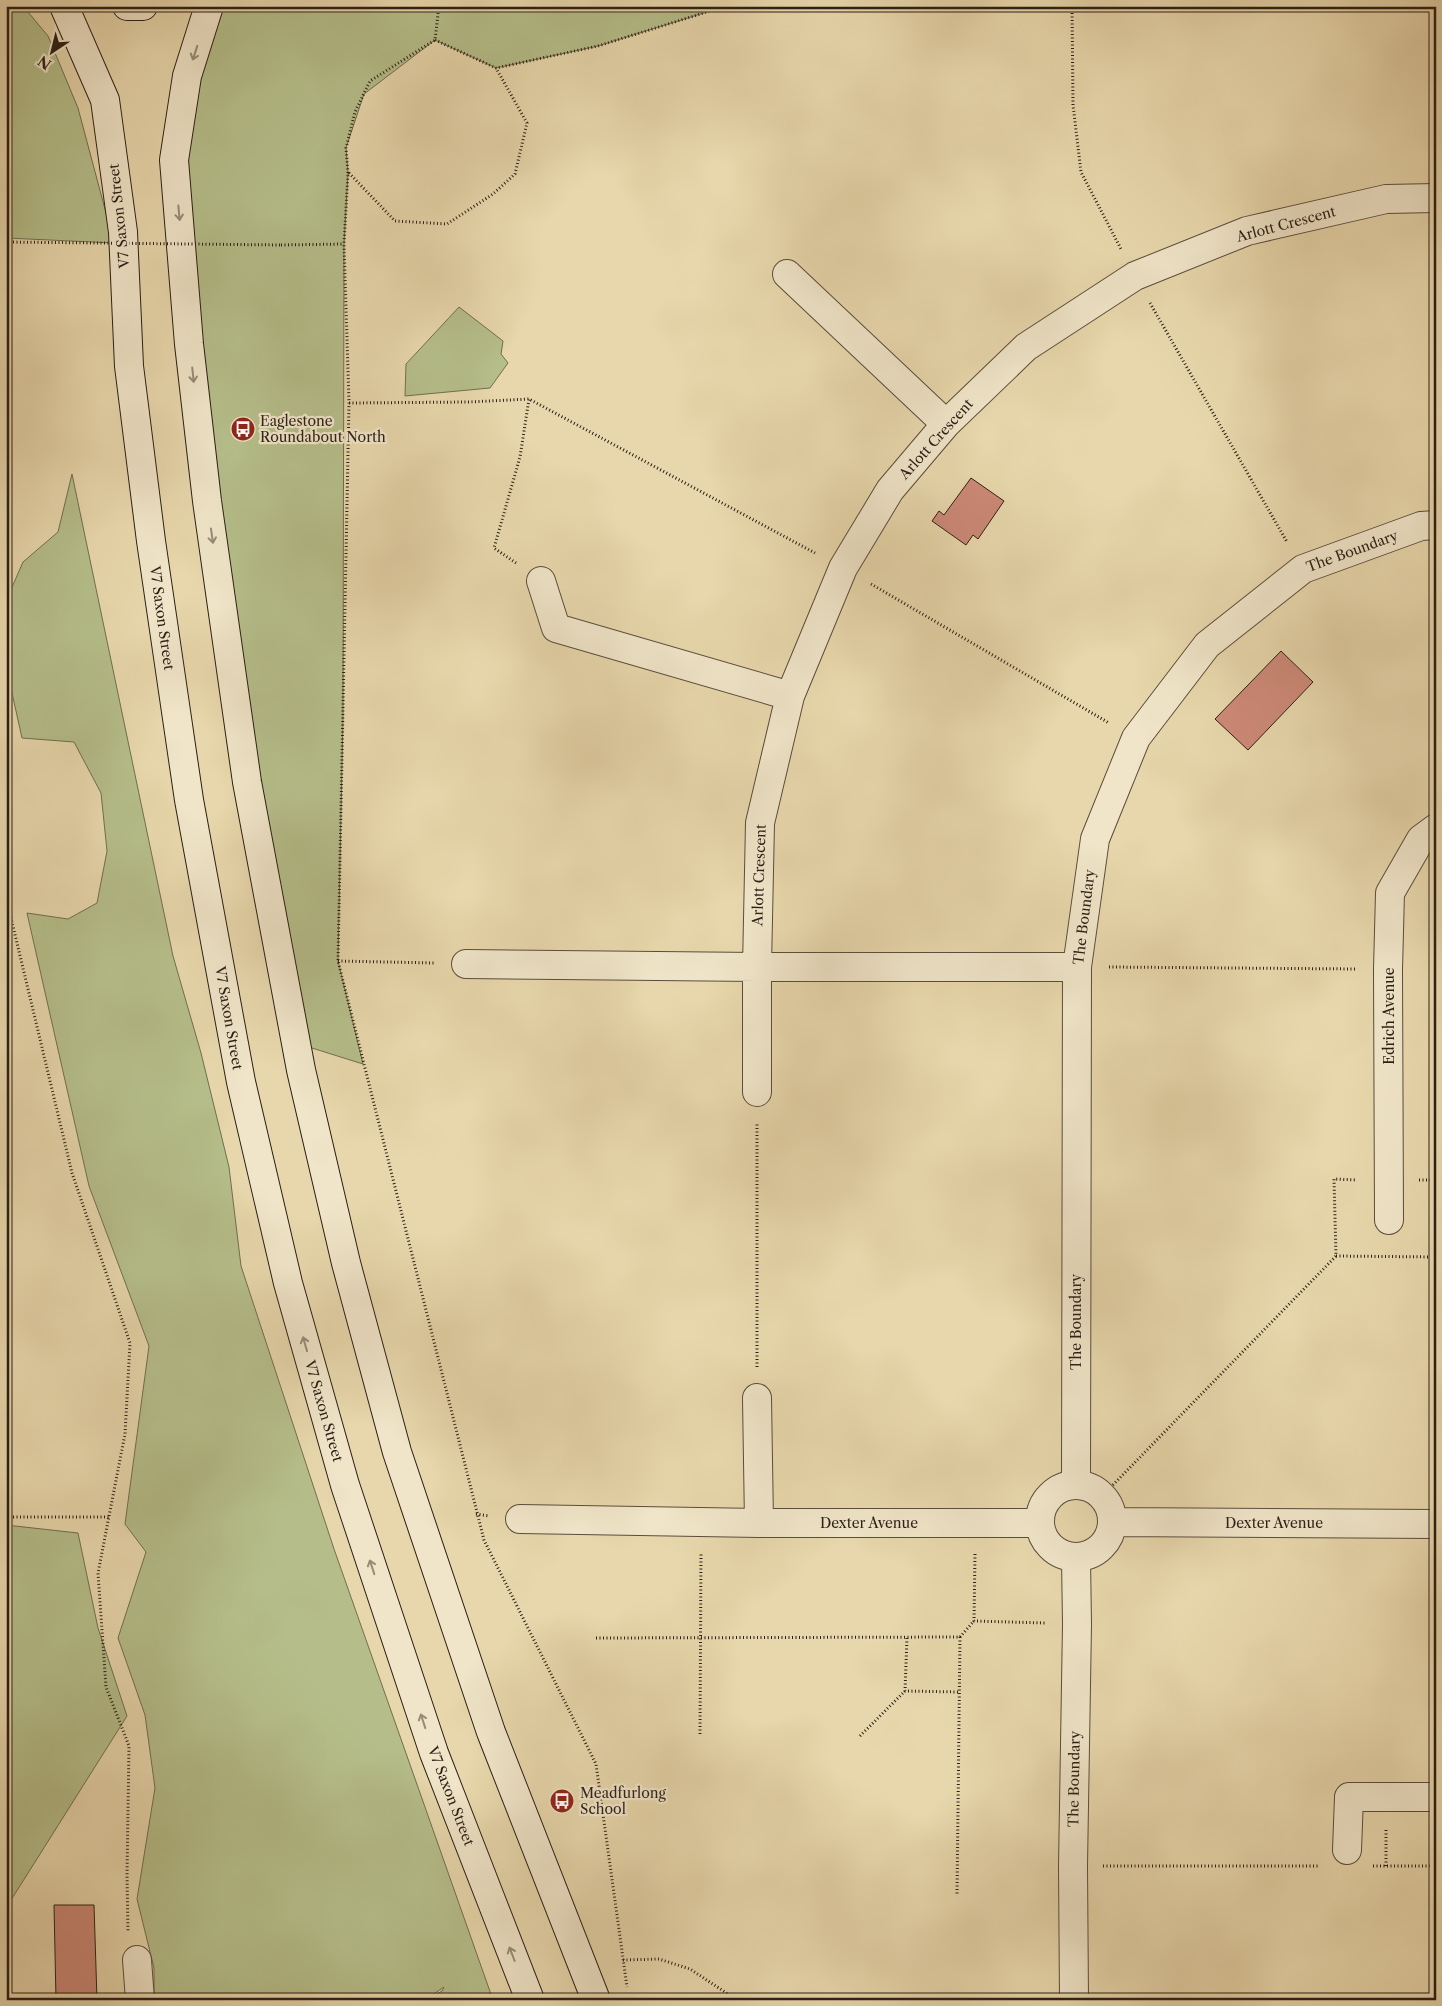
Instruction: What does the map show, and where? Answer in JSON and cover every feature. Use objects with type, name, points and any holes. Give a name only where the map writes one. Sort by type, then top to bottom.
[{"type":"street","name":"V7 Saxon Street","points":[[64,6],[105,100],[123,232],[130,366],[150,541],[189,800],[241,1082],[288,1283],[345,1485],[434,1753],[530,2000]]},
{"type":"street","points":[[127,6],[143,6]]},
{"type":"street","points":[[209,6],[187,76],[174,160],[189,344],[207,501],[246,782],[301,1070],[346,1263],[397,1452],[491,1732],[596,2000]]},
{"type":"street","name":"Arlott Crescent","points":[[758,1092],[757,967],[760,823],[790,696],[843,568],[890,490],[946,424],[1026,347],[1135,276],[1247,231],[1386,199],[1436,198]]},
{"type":"street","points":[[787,274],[946,424]]},
{"type":"street","name":"The Boundary","points":[[1076,1484],[1077,967],[1095,839],[1136,738],[1207,646],[1303,569],[1421,526],[1436,525]]},
{"type":"street","points":[[541,581],[556,628],[790,696]]},
{"type":"street","name":"Edrich Avenue","points":[[1389,1220],[1388,969],[1390,893],[1421,839],[1436,828]]},
{"type":"street","points":[[466,964],[757,967],[1077,967]]},
{"type":"street","points":[[757,1398],[759,1523]]},
{"type":"street","points":[[1076,1484],[1095,1489],[1102,1495],[1108,1503],[1113,1522],[1111,1533],[1106,1543],[1098,1551],[1076,1558],[1056,1551],[1042,1534],[1040,1523],[1041,1511],[1046,1500],[1064,1486],[1076,1484]]},
{"type":"street","name":"Dexter Avenue","points":[[520,1519],[759,1523],[1040,1523]]},
{"type":"street","name":"Dexter Avenue","points":[[1113,1522],[1436,1524]]},
{"type":"street","name":"The Boundary","points":[[1074,2000],[1073,1866],[1077,1624],[1076,1558]]},
{"type":"street","points":[[1346,1861],[1348,1797],[1436,1797]]},
{"type":"street","points":[[137,1960],[140,2000]]},
{"type":"path","points":[[435,40],[439,6]]},
{"type":"path","points":[[496,68],[598,46],[710,11],[744,6]]},
{"type":"path","points":[[348,173],[395,222],[447,224],[493,194],[515,174],[527,123],[496,68],[435,40]]},
{"type":"path","points":[[435,40],[370,81],[355,112],[346,148],[348,173],[344,244],[349,403],[338,961],[484,1540],[596,1764],[627,1990]]},
{"type":"path","points":[[6,242],[344,244]]},
{"type":"path","points":[[349,403],[469,402],[529,399],[843,568],[1136,738]]},
{"type":"path","points":[[529,399],[520,457],[494,548],[541,581]]},
{"type":"path","points":[[6,898],[72,1173],[130,1343],[125,1434],[98,1573],[106,1687],[129,1746],[128,1938],[137,1960]]},
{"type":"path","points":[[338,961],[466,964]]},
{"type":"path","points":[[1077,967],[1388,969]]},
{"type":"path","points":[[757,1398],[758,1092]]},
{"type":"path","points":[[1102,1495],[1336,1256],[1334,1179]]},
{"type":"path","points":[[1336,1256],[1436,1257]]},
{"type":"path","points":[[6,1517],[110,1517]]},
{"type":"path","points":[[700,1734],[701,1522]]},
{"type":"path","points":[[957,1896],[960,1637],[974,1622],[976,1523]]},
{"type":"path","points":[[974,1622],[1077,1624]]},
{"type":"path","points":[[596,1638],[960,1637]]},
{"type":"path","points":[[860,1736],[905,1691],[907,1638]]},
{"type":"path","points":[[905,1691],[959,1692]]},
{"type":"path","points":[[1386,1798],[1386,1866]]},
{"type":"path","points":[[1073,1866],[1346,1861],[1386,1866],[1436,1866]]},
{"type":"path","points":[[623,1960],[659,1959],[690,1969],[737,2000]]},
{"type":"green space","points":[[6,6],[23,6],[48,36],[78,108],[114,243],[6,238]]},
{"type":"green space","points":[[209,6],[744,6],[710,11],[598,46],[496,68],[435,40],[364,94],[346,148],[348,173],[344,244],[343,716],[338,961],[363,1064],[296,1043],[243,755],[174,160]]},
{"type":"green space","points":[[459,307],[503,341],[501,354],[508,363],[490,388],[405,396],[406,364]]},
{"type":"green space","points":[[72,474],[173,956],[201,1053],[229,1167],[241,1266],[334,1549],[493,2000],[427,2000],[442,1991],[444,1987],[425,2000],[154,2000],[154,1968],[137,1899],[155,1788],[145,1715],[118,1638],[146,1552],[125,1524],[149,1346],[89,1186],[27,913],[68,919],[97,903],[107,851],[101,793],[74,742],[22,738],[6,657],[6,601],[23,562],[58,532]]},
{"type":"green space","points":[[6,1525],[78,1533],[98,1628],[127,1716],[6,1908]]},
{"type":"building","points":[[971,478],[1004,501],[978,539],[973,535],[966,545],[932,521],[939,511],[944,515]]},
{"type":"building","points":[[1281,651],[1313,682],[1248,750],[1215,719]]},
{"type":"building","points":[[54,1905],[94,1905],[97,2000],[56,2000]]},
{"type":"place","name":"Eaglestone Roundabout North","points":[[243,429]]},
{"type":"place","name":"Meadfurlong School","points":[[562,1801]]}]
